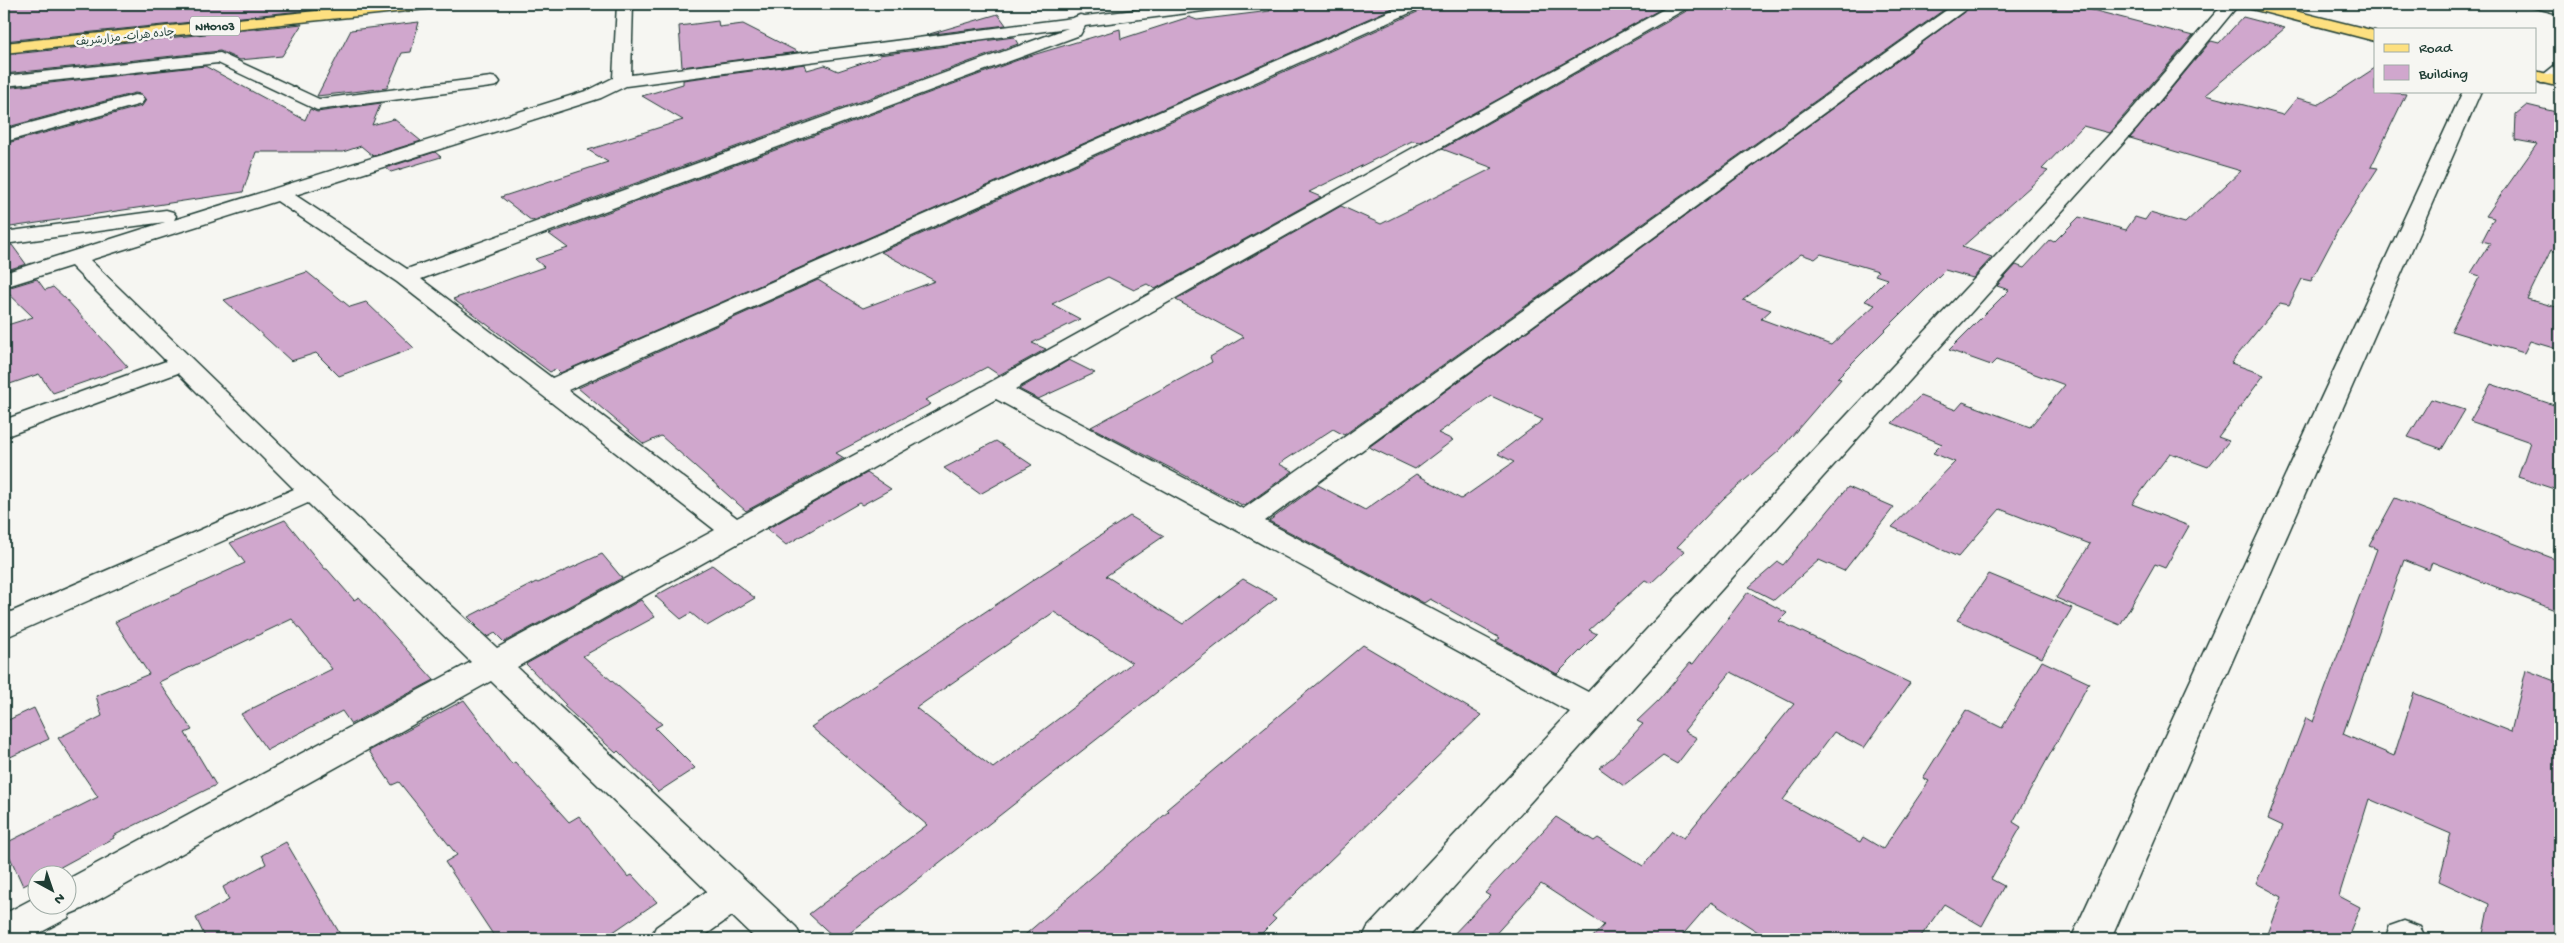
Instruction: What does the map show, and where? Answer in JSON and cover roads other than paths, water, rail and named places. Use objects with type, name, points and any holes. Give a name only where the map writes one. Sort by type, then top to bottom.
[{"type":"main road","name":"جاده هرات- مزارشریف","points":[[4,48],[426,4]]},
{"type":"main road","points":[[2249,4],[2374,36]]},
{"type":"street","points":[[622,82],[625,4]]},
{"type":"street","points":[[4,280],[595,94],[622,82],[1080,20],[1219,4]]},
{"type":"street","points":[[550,388],[1418,4]]},
{"type":"street","points":[[78,892],[996,389],[1684,4]]},
{"type":"street","points":[[1244,522],[1965,4]]},
{"type":"street","points":[[1382,939],[2130,124],[2231,4]]},
{"type":"street","points":[[2537,4],[2560,9]]},
{"type":"street","points":[[405,277],[1074,32],[1080,20]]},
{"type":"street","points":[[4,81],[220,58],[317,104],[491,82]]},
{"type":"street","points":[[2091,939],[2472,92]]},
{"type":"street","points":[[4,136],[135,100]]},
{"type":"street","points":[[280,194],[405,277],[736,531]]},
{"type":"street","points":[[4,238],[245,205]]},
{"type":"street","points":[[75,258],[312,491],[782,939]]},
{"type":"street","points":[[4,429],[183,363]]},
{"type":"street","points":[[996,389],[1593,709]]},
{"type":"street","points":[[4,628],[312,491]]},
{"type":"street","points":[[670,939],[734,893]]},
{"type":"street","points":[[4,933],[35,916]]}]
